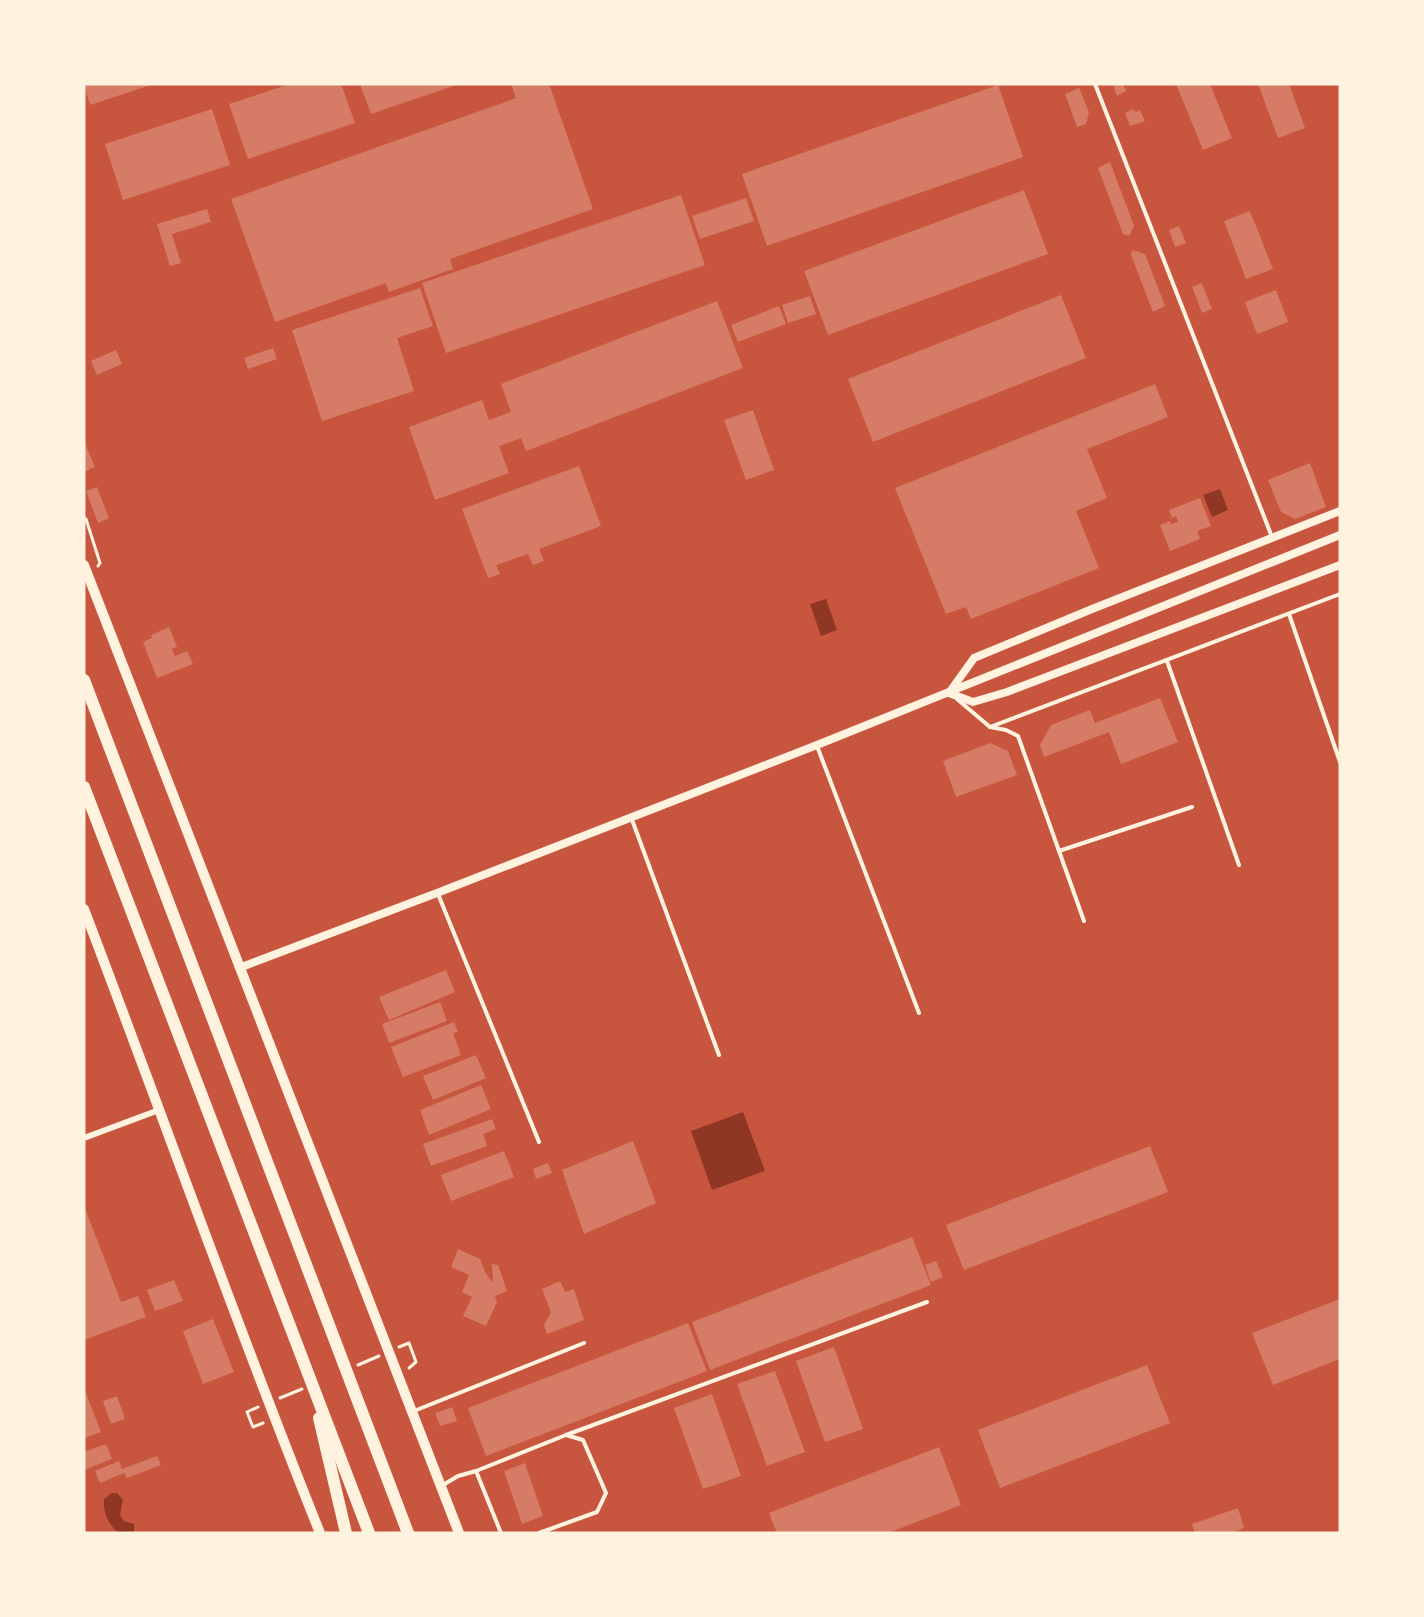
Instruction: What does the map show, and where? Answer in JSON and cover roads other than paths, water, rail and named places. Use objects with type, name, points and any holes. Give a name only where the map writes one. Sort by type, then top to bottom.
[{"type":"highway","points":[[84,680],[408,1533]]},
{"type":"highway","points":[[84,788],[369,1533]]},
{"type":"highway","points":[[307,1370],[346,1533]]},
{"type":"main road","points":[[84,565],[459,1533]]},
{"type":"main road","points":[[84,909],[161,1109],[274,1419],[320,1533]]},
{"type":"street","points":[[949,693],[974,658],[1272,537],[1340,512]]},
{"type":"street","points":[[239,968],[817,745],[1340,535]]},
{"type":"street","points":[[949,693],[973,702],[1007,692],[1340,565]]},
{"type":"street","points":[[84,1138],[161,1109]]},
{"type":"lane","points":[[1095,84],[1272,537]]},
{"type":"lane","points":[[990,727],[1340,594]]},
{"type":"lane","points":[[1289,614],[1340,762]]},
{"type":"lane","points":[[1167,661],[1239,865]]},
{"type":"lane","points":[[949,693],[990,727],[1006,730],[1018,736],[1084,921]]},
{"type":"lane","points":[[817,745],[919,1013]]},
{"type":"lane","points":[[1059,851],[1191,807]]},
{"type":"lane","points":[[631,817],[719,1054]]},
{"type":"lane","points":[[437,893],[539,1142]]},
{"type":"lane","points":[[442,1485],[458,1476],[566,1435],[927,1302]]},
{"type":"lane","points":[[413,1412],[584,1343]]},
{"type":"lane","points":[[539,1533],[597,1512],[606,1494],[583,1440],[566,1435]]},
{"type":"lane","points":[[476,1471],[501,1533]]}]
